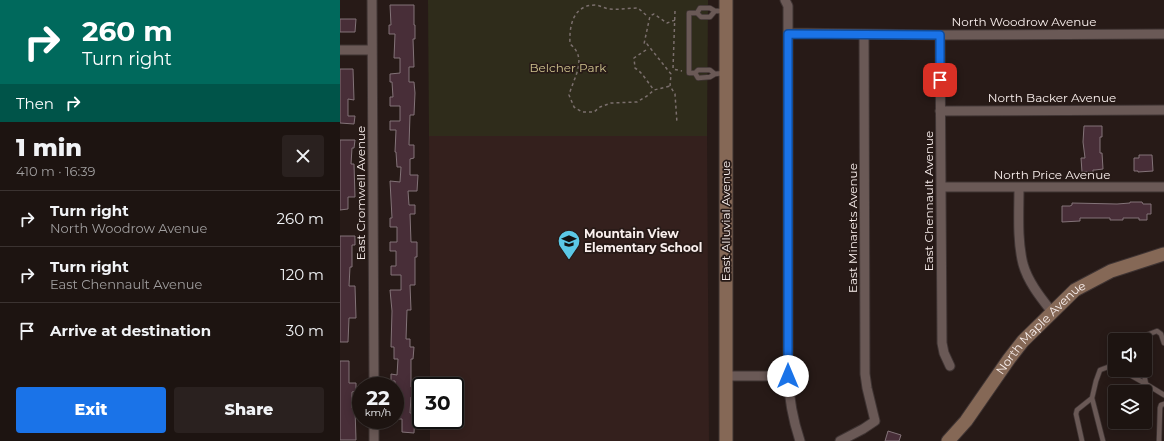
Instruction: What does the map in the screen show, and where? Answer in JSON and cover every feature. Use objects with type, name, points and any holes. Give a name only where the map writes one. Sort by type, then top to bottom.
[{"type":"main road","name":"East Alluvial Avenue","points":[[722,7],[721,73],[726,441]]},
{"type":"main road","name":"North Maple Avenue","points":[[948,441],[966,421],[1023,341],[1075,290],[1112,271],[1164,254]]},
{"type":"street","name":"East Cromwell Avenue","points":[[372,0],[374,377]]},
{"type":"street","points":[[785,0],[788,6],[788,376],[789,395],[800,441]]},
{"type":"street","name":"North Woodrow Avenue","points":[[788,34],[1164,34]]},
{"type":"street","name":"East Minarets Avenue","points":[[840,441],[875,421],[866,388],[865,374],[864,34]]},
{"type":"street","name":"East Chennault Avenue","points":[[940,35],[942,343],[944,353],[950,366]]},
{"type":"street","points":[[340,50],[372,50]]},
{"type":"street","name":"North Backer Avenue","points":[[940,111],[1164,110]]},
{"type":"street","name":"North Price Avenue","points":[[941,187],[1164,187]]},
{"type":"street","points":[[1019,187],[1020,247],[1024,266],[1031,283],[1052,312]]},
{"type":"street","points":[[726,376],[788,376]]},
{"type":"street","points":[[374,429],[374,441]]},
{"type":"lane","points":[[697,13],[700,8],[722,7]]},
{"type":"lane","points":[[721,73],[710,70],[698,70],[695,73],[689,73],[688,13],[697,13],[701,17],[710,17],[722,7]]},
{"type":"lane","points":[[695,73],[698,78],[710,77],[721,73]]},
{"type":"lane","points":[[1152,333],[1157,331],[1161,334],[1164,343]]},
{"type":"lane","points":[[1103,441],[1092,398],[1100,370],[1108,367]]},
{"type":"lane","points":[[1134,377],[1164,395]]},
{"type":"lane","points":[[1144,377],[1146,384]]},
{"type":"lane","points":[[1082,441],[1076,414],[1077,410],[1092,398]]},
{"type":"lane","points":[[1159,441],[1160,408],[1161,405],[1164,404]]},
{"type":"path","points":[[646,15],[638,8],[619,10],[607,9],[596,5],[582,8],[573,17],[569,30],[570,44],[576,48],[579,57],[578,71],[569,95],[574,107],[582,112],[594,112],[600,107],[611,103],[637,102],[654,90],[670,86]]},
{"type":"path","points":[[675,11],[673,68],[684,72]]},
{"type":"path","points":[[675,20],[667,23],[654,14],[650,16],[644,44],[647,44],[671,74],[670,86],[675,94],[677,123]]},
{"type":"path","points":[[646,50],[634,58],[635,68],[641,72],[654,90]]},
{"type":"shaded area","name":"Mountain View Elementary School","points":[[429,136],[707,136],[709,441],[430,441],[430,429],[464,429],[464,377],[430,377]]},
{"type":"green space","name":"Belcher Park","points":[[428,0],[708,0],[707,136],[429,136]]},
{"type":"building","points":[[390,5],[414,5],[414,67],[409,67],[409,82],[414,82],[415,93],[414,115],[410,115],[409,145],[414,145],[414,158],[410,159],[410,175],[418,175],[417,191],[408,191],[409,205],[415,205],[415,214],[410,214],[411,242],[417,242],[417,257],[415,257],[415,285],[410,285],[411,310],[407,310],[406,339],[410,339],[410,347],[414,347],[413,359],[411,359],[412,397],[410,413],[412,413],[412,429],[414,429],[414,433],[402,432],[402,429],[404,429],[404,377],[391,377],[391,374],[397,375],[398,359],[394,359],[394,347],[391,347],[392,311],[390,290],[401,290],[401,275],[391,275],[391,266],[396,266],[396,251],[390,251],[390,242],[397,242],[397,227],[390,227],[390,218],[392,218],[390,181],[400,182],[401,167],[397,167],[395,152],[396,130],[390,130],[390,121],[400,121],[400,106],[390,106],[390,97],[393,97],[390,74],[400,73],[400,58],[394,58],[395,34],[389,34],[389,25],[391,25]]},
{"type":"building","points":[[340,19],[356,19],[355,32],[340,32]]},
{"type":"building","points":[[340,69],[353,69],[354,100],[348,99],[348,116],[355,116],[354,124],[340,123]]},
{"type":"building","points":[[1084,126],[1102,126],[1100,153],[1102,153],[1103,169],[1093,170],[1093,172],[1082,172],[1081,158],[1085,158],[1083,142]]},
{"type":"building","points":[[340,140],[355,140],[354,148],[352,148],[351,164],[354,164],[355,197],[348,197],[348,209],[340,210]]},
{"type":"building","points":[[1139,155],[1152,155],[1153,171],[1134,171],[1134,158],[1139,158]]},
{"type":"building","points":[[1130,202],[1151,204],[1151,214],[1147,214],[1147,220],[1139,220],[1139,218],[1110,220],[1110,218],[1080,218],[1080,221],[1062,222],[1062,206],[1070,206],[1072,203],[1117,204]]},
{"type":"building","points":[[340,236],[355,236],[355,245],[352,245],[352,267],[350,267],[349,286],[355,286],[356,318],[349,318],[348,342],[340,342]]},
{"type":"building","points":[[340,361],[349,361],[349,383],[352,383],[352,429],[356,429],[356,440],[340,440]]},
{"type":"building","points":[[888,431],[901,435],[899,441],[885,441]]},
{"type":"place","name":"Mountain View Elementary School","points":[[569,260]]},
{"type":"route","points":[[788,376],[788,34],[940,35],[940,80]]}]
